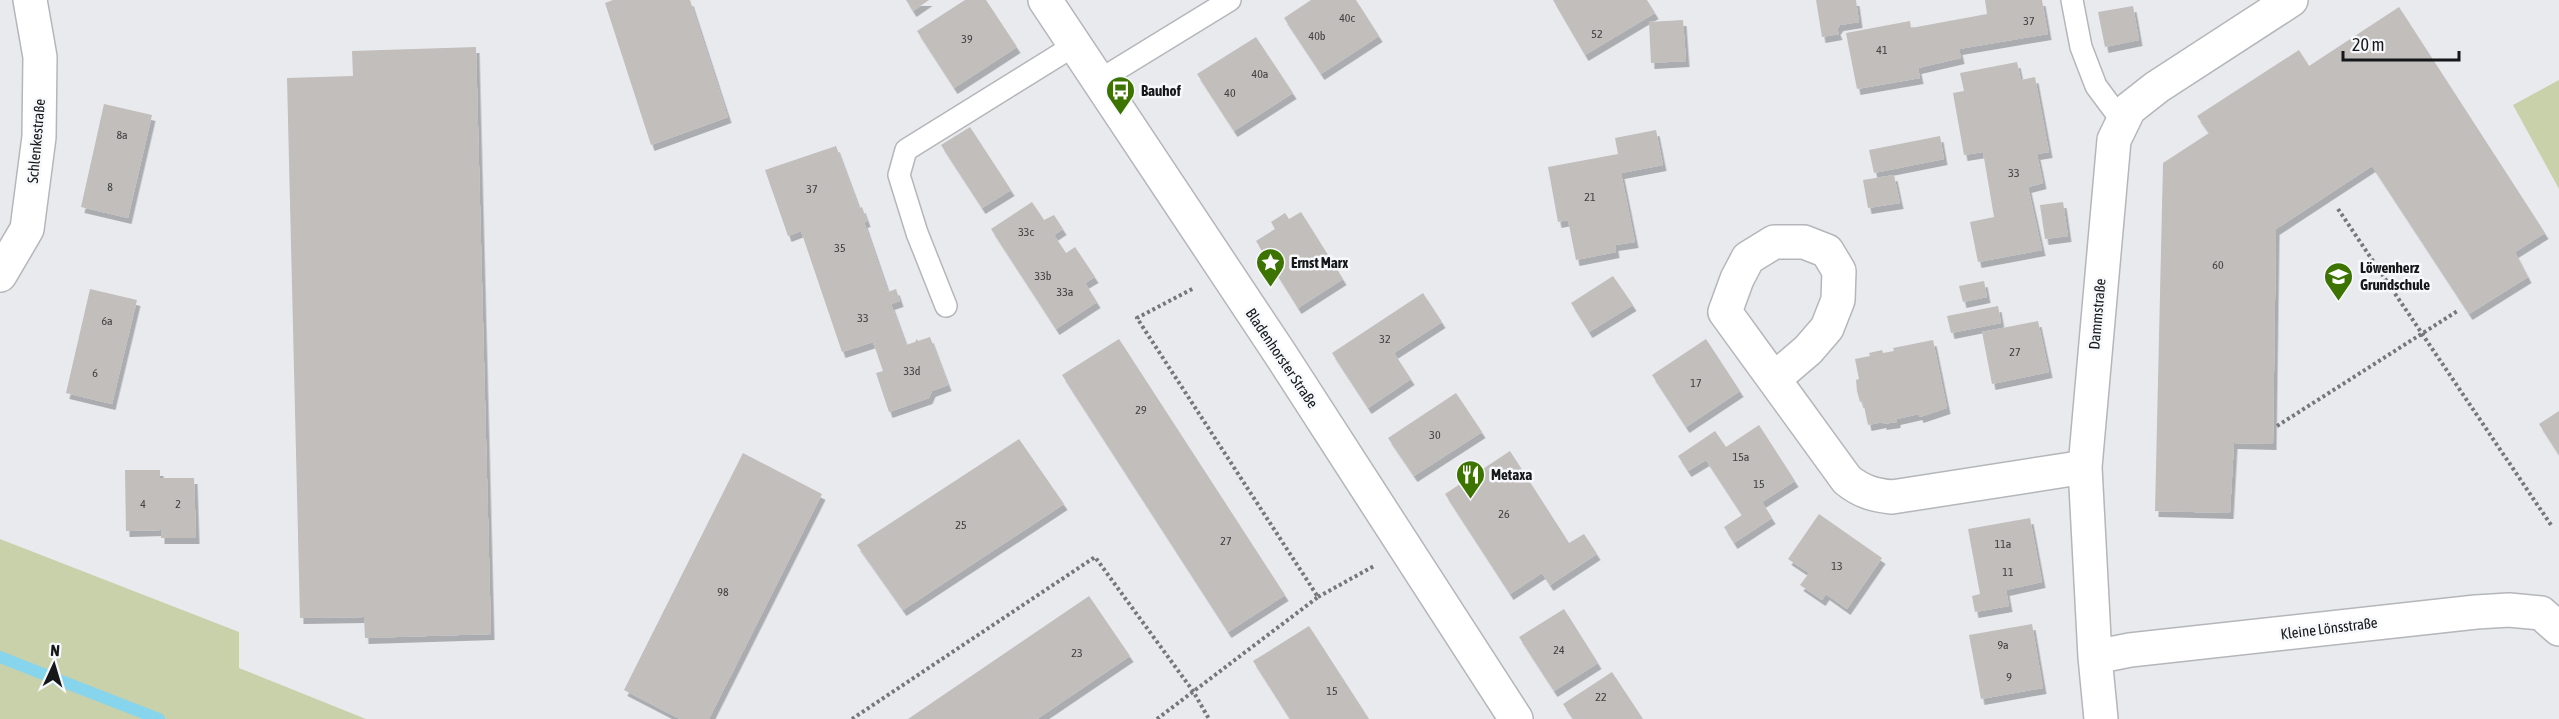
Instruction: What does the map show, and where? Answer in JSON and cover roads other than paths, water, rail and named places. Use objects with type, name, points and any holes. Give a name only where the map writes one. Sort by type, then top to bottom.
[{"type":"street","name":"Schlenkestraße","points":[[0,275],[27,229],[39,137],[40,57],[30,0]]},
{"type":"street","name":"Bladenhorster Straße","points":[[1045,0],[1516,719]]},
{"type":"street","name":"Dammstraße","points":[[2101,719],[2095,657],[2085,467],[2109,176],[2114,140],[2129,109],[2157,87],[2291,0]]},
{"type":"street","points":[[1774,379],[1847,480],[1860,490],[1877,495],[1892,497],[2085,467]]},
{"type":"street","name":"Kleine Lönsstraße","points":[[2095,657],[2130,650],[2476,612],[2510,610],[2541,614],[2559,629]]},
{"type":"lane","points":[[1098,81],[1230,0]]},
{"type":"lane","points":[[2072,0],[2081,47],[2096,86],[2122,121]]},
{"type":"lane","points":[[946,306],[917,233],[899,175],[906,150],[1075,45]]},
{"type":"waterway","points":[[0,657],[159,719]]},
{"type":"place","name":"Bauhof","points":[[1120,116]]},
{"type":"place","name":"Ernst Marx","points":[[1270,288]]},
{"type":"place","name":"Löwenherz Grundschule","points":[[2339,302]]},
{"type":"place","name":"Metaxa","points":[[1470,500]]}]
